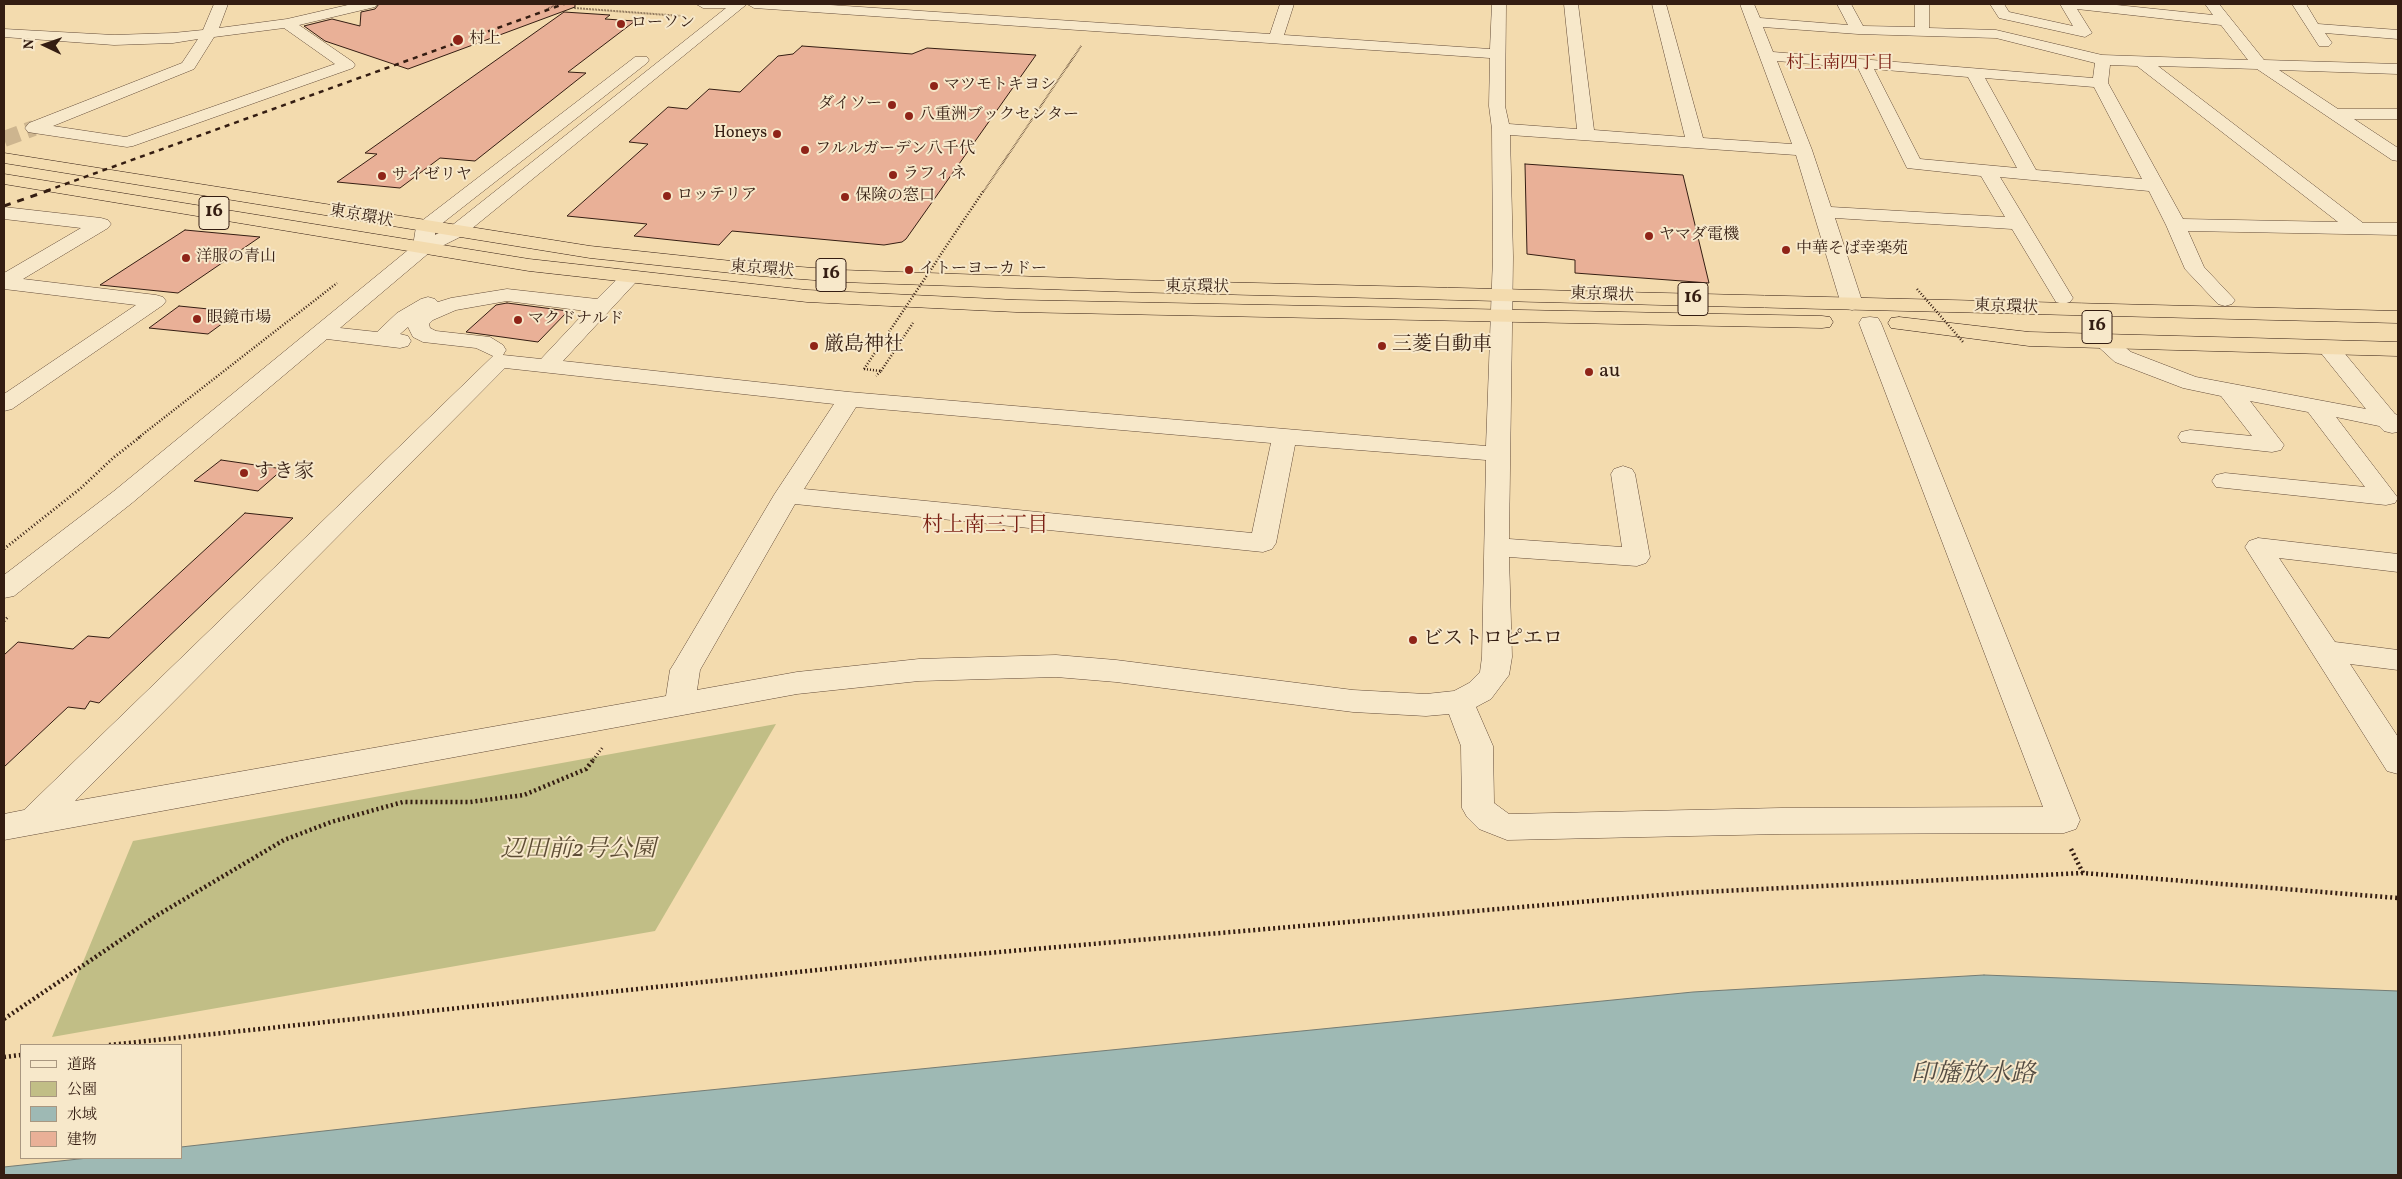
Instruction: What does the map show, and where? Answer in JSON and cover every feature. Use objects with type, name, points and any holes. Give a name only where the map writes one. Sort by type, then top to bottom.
[{"type":"highway","name":"東京環状","points":[[4,158],[629,278],[807,296],[906,302],[1501,305],[2398,317]]},
{"type":"highway","name":"東京環状","points":[[4,179],[424,238],[457,231],[590,252],[760,270],[841,276],[1501,305]]},
{"type":"highway","name":"16","points":[[1868,310],[2010,298],[2398,304]]},
{"type":"highway","name":"東京環状","points":[[1868,310],[1899,323],[2398,334]]},
{"type":"highway","name":"16","points":[[1899,323],[2029,339],[2398,350]]},
{"type":"street","points":[[222,4],[208,35],[188,66],[34,128],[127,142],[347,66],[287,23]]},
{"type":"street","points":[[4,33],[114,40],[208,35],[287,23],[370,4]]},
{"type":"street","points":[[686,19],[715,4]]},
{"type":"street","points":[[457,231],[740,4]]},
{"type":"street","points":[[754,4],[1499,54]]},
{"type":"street","points":[[1276,38],[1287,4]]},
{"type":"street","points":[[4,827],[610,719],[797,683],[919,670],[1038,666],[1116,671],[1361,702],[1426,705],[1458,702],[1480,690],[1494,675],[1497,657],[1496,547],[1501,305],[1501,129],[1498,106],[1499,4]]},
{"type":"street","points":[[1571,4],[1586,135]]},
{"type":"street","points":[[1659,4],[1695,142]]},
{"type":"street","points":[[1458,702],[1477,746],[1478,808],[1491,820],[1507,827],[1791,821],[2064,820],[1868,310],[1823,212],[1803,150],[1747,4]]},
{"type":"street","points":[[1844,4],[1858,30]]},
{"type":"street","points":[[1922,4],[1922,33]]},
{"type":"street","points":[[1997,4],[2004,15],[2085,33],[2069,4]]},
{"type":"street","points":[[2069,4],[2225,21]]},
{"type":"street","points":[[2212,4],[2259,64],[2398,156]]},
{"type":"street","points":[[2299,4],[2313,28],[2342,66]]},
{"type":"street","points":[[1096,26],[1105,11]]},
{"type":"street","points":[[1754,22],[1858,30],[1996,34],[2102,60],[2398,69]]},
{"type":"street","points":[[2313,28],[2398,35]]},
{"type":"street","points":[[4,589],[122,497],[322,332],[424,238],[653,51]]},
{"type":"street","points":[[1768,56],[1973,71],[2100,83]]},
{"type":"street","points":[[2102,60],[2100,83],[2176,225],[2195,269],[2225,300]]},
{"type":"street","points":[[2140,61],[2358,228]]},
{"type":"street","points":[[1863,63],[1913,164],[2155,186]]},
{"type":"street","points":[[1973,71],[2029,174]]},
{"type":"street","points":[[2334,114],[2398,114]]},
{"type":"street","points":[[1501,129],[1803,150]]},
{"type":"street","points":[[1987,170],[2063,298]]},
{"type":"street","points":[[1823,212],[2018,224]]},
{"type":"street","points":[[4,213],[101,224],[4,283]]},
{"type":"street","points":[[2176,225],[2398,229]]},
{"type":"street","points":[[32,823],[500,361],[550,361],[629,278]]},
{"type":"street","points":[[4,283],[156,301],[4,404]]},
{"type":"street","points":[[382,339],[422,306],[468,294],[518,289],[604,303]]},
{"type":"street","points":[[495,350],[482,342],[439,337],[464,301],[507,295],[604,303]]},
{"type":"street","points":[[322,332],[495,350],[550,361],[849,399],[1498,454]]},
{"type":"street","points":[[2103,341],[2123,357],[2191,383],[2316,407],[2395,426]]},
{"type":"street","points":[[2328,348],[2395,426]]},
{"type":"street","points":[[2190,437],[2272,445],[2229,390]]},
{"type":"street","points":[[679,706],[685,670],[787,495],[849,399]]},
{"type":"street","points":[[2225,481],[2386,497],[2316,407]]},
{"type":"street","points":[[787,495],[1262,544],[1284,437]]},
{"type":"street","points":[[1496,547],[1637,557],[1623,474]]},
{"type":"street","points":[[2398,562],[2258,547],[2398,762]]},
{"type":"street","points":[[2326,651],[2398,660]]},
{"type":"path","points":[[547,9],[558,4]]},
{"type":"path","points":[[574,8],[686,19]]},
{"type":"path","points":[[864,369],[1096,26]]},
{"type":"path","points":[[4,548],[81,488],[113,458],[342,279]]},
{"type":"path","points":[[1917,288],[1963,342]]},
{"type":"path","points":[[881,371],[913,322]]},
{"type":"path","points":[[4,1018],[156,916],[284,840],[331,822],[403,802],[470,802],[524,795],[586,769],[610,738],[610,719]]},
{"type":"path","points":[[118,1044],[930,958],[1684,893],[2083,873],[2398,898]]},
{"type":"path","points":[[4,1056],[20,1055]]},
{"type":"green space","name":"辺田前2号公園","points":[[776,724],[655,931],[52,1037],[133,841]]},
{"type":"water","name":"印旛放水路","points":[[1984,975],[2398,991],[2398,1175],[4,1175],[4,1167],[79,1159],[182,1159],[182,1147],[529,1108],[1693,992]]},
{"type":"building","points":[[379,4],[575,4],[575,7],[408,69],[325,41],[304,26],[332,19],[360,26],[361,12],[375,9]]},
{"type":"building","points":[[564,12],[610,15],[605,19],[635,21],[568,72],[586,73],[475,161],[440,158],[400,188],[337,182],[377,154],[365,153]]},
{"type":"building","name":"フルルガーデン八千代","points":[[802,46],[912,54],[927,48],[1036,55],[906,239],[902,242],[884,245],[732,231],[719,245],[634,236],[647,224],[567,216],[648,144],[629,142],[668,107],[687,109],[709,89],[740,92],[778,56],[793,54]]},
{"type":"building","points":[[1525,164],[1683,175],[1709,283],[1575,273],[1575,260],[1527,254]]},
{"type":"building","points":[[185,230],[260,237],[178,293],[100,285]]},
{"type":"building","points":[[507,303],[568,311],[538,342],[466,332],[496,305]]},
{"type":"building","points":[[179,306],[238,312],[208,334],[149,328]]},
{"type":"building","points":[[221,460],[283,469],[258,491],[194,481]]},
{"type":"building","points":[[245,513],[293,518],[99,703],[90,701],[85,709],[68,707],[4,767],[4,655],[18,642],[73,649],[88,636],[109,638]]},
{"type":"tunnel","points":[[4,139],[34,128]]},
{"type":"railway","points":[[46,191],[564,4]]},
{"type":"railway","points":[[4,206],[50,190]]},
{"type":"place","name":"ローソン","points":[[621,24]]},
{"type":"place","name":"村上","points":[[458,40]]},
{"type":"place","name":"マツモトキヨシ","points":[[934,86]]},
{"type":"place","name":"ダイソー","points":[[892,105]]},
{"type":"place","name":"八重洲ブックセンター","points":[[909,116]]},
{"type":"place","name":"Honeys","points":[[777,134]]},
{"type":"place","name":"フルルガーデン八千代","points":[[805,150]]},
{"type":"place","name":"ラフィネ","points":[[893,175]]},
{"type":"place","name":"サイゼリヤ","points":[[382,176]]},
{"type":"place","name":"ロッテリア","points":[[667,196]]},
{"type":"place","name":"保険の窓口","points":[[845,197]]},
{"type":"place","name":"ヤマダ電機","points":[[1649,236]]},
{"type":"place","name":"中華そば幸楽苑","points":[[1786,250]]},
{"type":"place","name":"洋服の青山","points":[[186,258]]},
{"type":"place","name":"イトーヨーカドー","points":[[909,270]]},
{"type":"place","name":"眼鏡市場","points":[[197,319]]},
{"type":"place","name":"マクドナルド","points":[[518,320]]},
{"type":"place","name":"厳島神社","points":[[814,346]]},
{"type":"place","name":"三菱自動車","points":[[1382,346]]},
{"type":"place","name":"au","points":[[1589,372]]},
{"type":"place","name":"すき家","points":[[244,473]]},
{"type":"place","name":"ビストロピエロ","points":[[1413,640]]},
{"type":"district","name":"村上南四丁目","points":[[1840,65]]},
{"type":"district","name":"村上南三丁目","points":[[985,527]]}]
